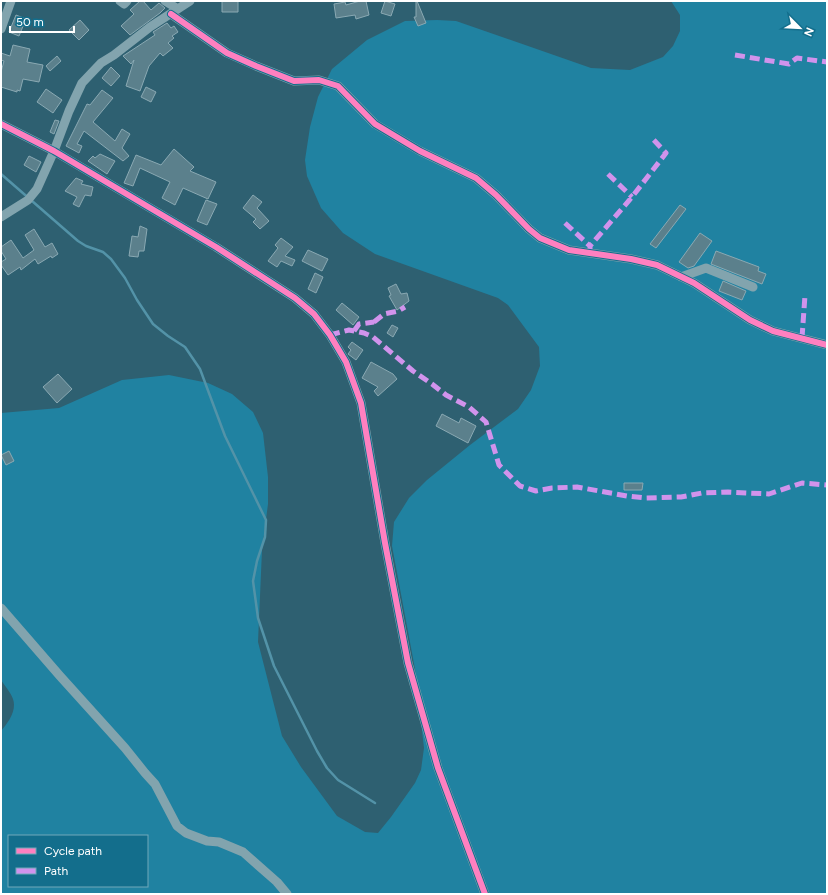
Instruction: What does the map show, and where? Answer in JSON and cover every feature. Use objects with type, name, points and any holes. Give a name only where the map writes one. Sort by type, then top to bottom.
[{"type":"street","points":[[1,29],[11,1]]},
{"type":"street","points":[[120,1],[124,4],[127,1]]},
{"type":"street","points":[[165,1],[174,12],[227,53],[294,81],[319,80],[338,86],[375,124],[420,151],[476,178],[496,195],[529,229],[540,238],[569,250],[631,259],[657,265],[694,283],[750,320],[773,331],[827,345]]},
{"type":"street","points":[[1,218],[28,200],[37,189],[82,83],[101,63],[114,55],[150,27],[190,1]]},
{"type":"street","points":[[1,124],[54,151],[216,247],[295,298],[314,314],[330,335],[346,362],[361,403],[385,543],[408,663],[438,768],[485,894]]},
{"type":"street","points":[[681,277],[706,268],[753,287]]},
{"type":"street","points":[[1,608],[155,784],[177,826],[186,833],[207,841],[218,842],[243,852],[277,882],[286,894]]},
{"type":"shaded area","points":[[671,1],[827,1],[827,894],[1,894],[1,731],[13,712],[14,703],[11,694],[1,680],[1,413],[59,408],[122,380],[169,375],[208,383],[232,394],[253,412],[263,433],[268,477],[268,504],[262,550],[258,642],[282,736],[301,767],[337,816],[365,832],[378,833],[415,783],[421,770],[424,748],[415,669],[392,546],[394,522],[409,498],[427,480],[518,409],[531,390],[540,366],[539,347],[508,305],[498,298],[375,254],[343,233],[321,208],[307,176],[305,160],[310,127],[318,97],[332,69],[367,40],[405,21],[456,21],[591,68],[630,70],[663,57],[673,46],[680,31],[680,15]]},
{"type":"building","points":[[140,1],[143,1],[151,10],[159,3],[165,8],[130,35],[121,26],[134,14],[130,10]]},
{"type":"building","points":[[222,1],[238,1],[238,12],[222,12]]},
{"type":"building","points":[[366,1],[369,15],[356,19],[355,15],[336,18],[334,4],[345,2],[346,5]]},
{"type":"building","points":[[385,1],[395,4],[391,16],[381,13]]},
{"type":"building","points":[[416,1],[426,23],[418,26],[414,17],[416,17]]},
{"type":"building","points":[[16,15],[26,19],[19,36],[9,32]]},
{"type":"building","points":[[80,20],[89,30],[79,40],[69,30]]},
{"type":"building","points":[[167,23],[171,28],[174,26],[178,32],[172,36],[174,38],[168,43],[173,48],[163,56],[160,53],[149,66],[140,91],[126,86],[134,60],[131,64],[123,56],[155,35],[153,32]]},
{"type":"building","points":[[13,45],[30,49],[27,62],[43,65],[39,82],[23,79],[20,91],[17,90],[17,92],[1,87],[1,72],[4,61],[1,60],[1,53],[10,56]]},
{"type":"building","points":[[57,56],[61,61],[50,71],[46,66]]},
{"type":"building","points":[[111,67],[120,76],[111,86],[102,78]]},
{"type":"building","points":[[146,87],[156,92],[151,102],[141,97]]},
{"type":"building","points":[[46,89],[62,100],[53,113],[37,102]]},
{"type":"building","points":[[102,90],[113,98],[93,122],[115,141],[122,129],[130,134],[122,148],[129,156],[123,161],[84,131],[77,144],[82,146],[79,153],[66,146],[87,104],[90,105]]},
{"type":"building","points":[[55,120],[59,121],[54,134],[50,132]]},
{"type":"building","points":[[174,149],[194,167],[190,171],[216,182],[208,199],[183,188],[175,205],[162,198],[170,182],[140,168],[133,186],[124,183],[136,155],[161,165]]},
{"type":"building","points":[[100,154],[115,161],[107,174],[88,161],[93,156],[95,158]]},
{"type":"building","points":[[29,156],[41,162],[36,172],[24,165]]},
{"type":"building","points":[[76,178],[83,181],[81,184],[93,187],[91,196],[85,195],[79,207],[73,204],[77,197],[65,191]]},
{"type":"building","points":[[253,195],[262,202],[257,208],[269,221],[260,229],[253,222],[256,219],[243,208]]},
{"type":"building","points":[[206,200],[217,204],[207,225],[197,221]]},
{"type":"building","points":[[680,205],[686,209],[656,248],[650,244]]},
{"type":"building","points":[[140,226],[147,229],[144,251],[139,251],[138,257],[129,256],[132,236],[138,237]]},
{"type":"building","points":[[34,229],[45,247],[52,243],[58,254],[52,258],[51,256],[38,264],[35,259],[21,270],[20,267],[8,275],[1,265],[1,262],[6,259],[1,251],[1,247],[11,240],[23,258],[34,250],[25,235]]},
{"type":"building","points":[[700,233],[712,241],[694,266],[688,268],[679,262]]},
{"type":"building","points":[[281,238],[293,247],[285,256],[295,260],[292,266],[281,261],[277,267],[268,261],[278,248],[275,245]]},
{"type":"building","points":[[308,250],[328,259],[322,271],[302,261]]},
{"type":"building","points":[[716,251],[759,267],[758,271],[766,274],[762,284],[711,264]]},
{"type":"building","points":[[315,273],[323,277],[316,293],[308,289]]},
{"type":"building","points":[[723,281],[746,291],[742,300],[719,291]]},
{"type":"building","points":[[396,284],[401,294],[407,293],[409,301],[397,310],[389,296],[391,295],[388,288]]},
{"type":"building","points":[[342,303],[359,317],[353,325],[336,310]]},
{"type":"building","points":[[392,325],[398,328],[393,337],[387,333]]},
{"type":"building","points":[[352,342],[363,350],[356,360],[348,354],[351,350],[348,347]]},
{"type":"building","points":[[371,362],[393,374],[397,379],[378,396],[374,391],[378,387],[362,378]]},
{"type":"building","points":[[58,374],[72,389],[57,403],[43,387]]},
{"type":"building","points":[[442,414],[459,423],[461,418],[476,426],[468,443],[436,426]]},
{"type":"building","points":[[9,451],[14,461],[6,465],[1,455]]},
{"type":"building","points":[[624,483],[643,483],[642,490],[624,490]]},
{"type":"waterway","points":[[1,174],[78,241],[86,246],[103,252],[111,259],[125,278],[153,324],[185,347],[200,369],[225,436],[266,520],[265,537],[257,561],[253,581],[258,618],[274,666],[327,768],[338,780],[375,803]]},
{"type":"marked path","points":[[735,55],[789,64],[797,58],[827,62]]},
{"type":"marked path","points":[[590,253],[590,246],[632,197],[666,153],[651,137]]},
{"type":"marked path","points":[[608,174],[632,197]]},
{"type":"marked path","points":[[565,223],[590,246]]},
{"type":"marked path","points":[[802,338],[805,295]]},
{"type":"marked path","points":[[374,322],[384,314],[398,311],[405,307]]},
{"type":"marked path","points":[[354,331],[359,324],[374,322],[378,324]]},
{"type":"marked path","points":[[330,335],[349,330],[364,333],[373,337],[413,371],[446,395],[469,407],[486,422],[499,465],[520,486],[536,491],[552,488],[577,487],[646,498],[681,497],[702,493],[728,492],[769,494],[802,483],[827,485]]},
{"type":"cycle path","points":[[171,14],[227,53],[256,66],[294,81],[319,80],[338,86],[375,124],[420,151],[476,178],[496,195],[529,229],[540,238],[569,250],[631,259],[657,265],[694,283],[750,320],[773,331],[827,345]]},
{"type":"cycle path","points":[[1,124],[54,151],[216,247],[295,298],[314,314],[330,335],[346,362],[361,403],[385,543],[408,663],[438,768],[485,894]]}]
